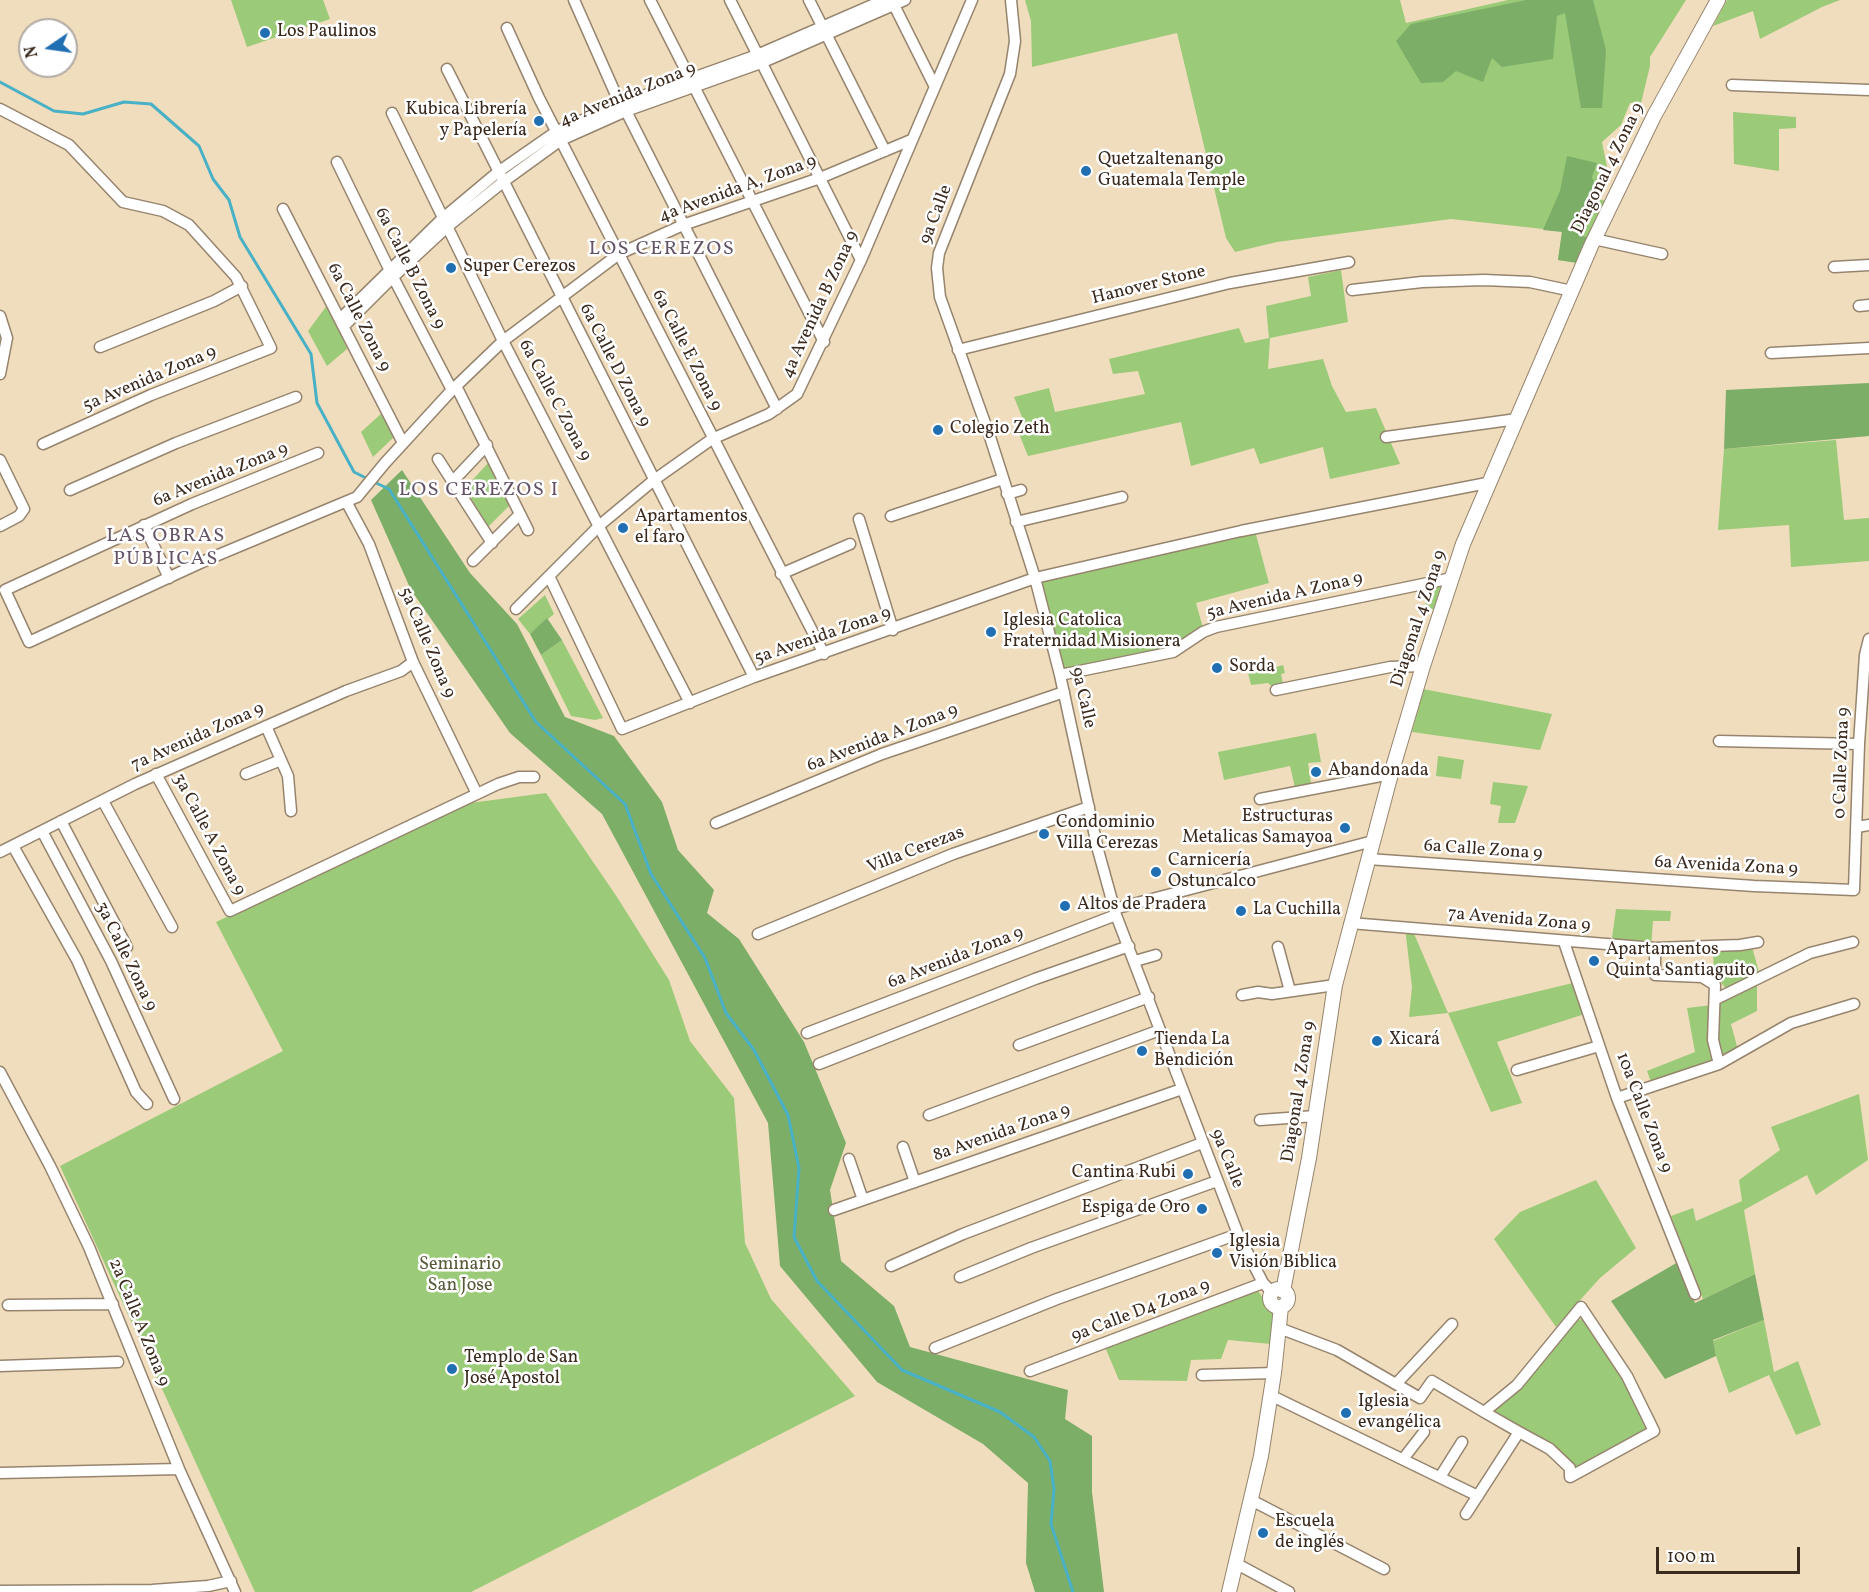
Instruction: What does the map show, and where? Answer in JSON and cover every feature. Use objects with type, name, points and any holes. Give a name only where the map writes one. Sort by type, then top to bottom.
[{"type":"main road","name":"Diagonal 4 Zona 9","points":[[1279,1328],[1281,1306],[1287,1301],[1273,1289],[1315,1116],[1335,985],[1391,774],[1452,578],[1487,483],[1594,239],[1654,116],[1718,0]]},
{"type":"main road","points":[[1228,1592],[1237,1564],[1251,1500],[1274,1373],[1279,1328]]},
{"type":"street","points":[[574,0],[623,107],[777,409]]},
{"type":"street","points":[[650,0],[824,342]]},
{"type":"street","points":[[730,0],[861,260]]},
{"type":"street","points":[[809,0],[885,151]]},
{"type":"street","name":"4a Avenida Zona 9","points":[[825,32],[884,0]]},
{"type":"street","name":"4a Avenida B Zona 9","points":[[516,609],[600,525],[654,480],[712,439],[777,409],[797,394],[824,342],[861,260],[972,0]]},
{"type":"street","name":"9a Calle","points":[[1011,0],[1015,41],[1010,74],[938,259],[940,297],[1035,578],[1115,912],[1238,1234],[1273,1289]]},
{"type":"street","points":[[897,2],[935,87]]},
{"type":"street","name":"4a Avenida Zona 9","points":[[342,322],[391,272],[445,223],[500,177],[559,135],[623,107],[759,59],[897,2]]},
{"type":"street","name":"6a Calle E Zona 9","points":[[507,28],[712,439],[824,654]]},
{"type":"street","name":"6a Calle D Zona 9","points":[[447,69],[560,297],[754,677]]},
{"type":"street","points":[[1732,85],[1869,90]]},
{"type":"street","points":[[0,109],[69,145],[123,202],[163,211],[189,225],[227,265],[242,286],[214,301],[100,347]]},
{"type":"street","name":"6a Calle C Zona 9","points":[[392,113],[503,341],[690,703]]},
{"type":"street","name":"4a Avenida A, Zona 9","points":[[347,503],[357,497],[454,388],[503,341],[619,254],[683,225],[820,178],[911,140]]},
{"type":"street","name":"6a Calle B Zona 9","points":[[337,162],[391,272],[487,445],[528,530]]},
{"type":"street","name":"6a Calle Zona 9","points":[[283,209],[403,443]]},
{"type":"street","points":[[1594,239],[1662,254]]},
{"type":"street","name":"Hanover Stone","points":[[958,350],[1230,283],[1349,261]]},
{"type":"street","points":[[1834,267],[1869,265]]},
{"type":"street","points":[[1352,290],[1422,282],[1484,280],[1530,282],[1572,291]]},
{"type":"street","name":"5a Avenida Zona 9","points":[[43,444],[151,395],[271,348],[242,286]]},
{"type":"street","points":[[0,316],[7,338],[0,374]]},
{"type":"street","points":[[1771,353],[1869,348]]},
{"type":"street","points":[[70,490],[176,443],[296,397]]},
{"type":"street","points":[[1386,437],[1517,419]]},
{"type":"street","points":[[454,480],[487,445]]},
{"type":"street","name":"6a Avenida Zona 9","points":[[169,578],[29,642],[5,590],[144,525],[318,453]]},
{"type":"street","points":[[438,459],[454,480],[492,543]]},
{"type":"street","points":[[0,460],[23,512],[0,526]]},
{"type":"street","points":[[891,516],[1003,479]]},
{"type":"street","name":"5a Avenida Zona 9","points":[[549,576],[622,729],[754,677],[893,630],[1035,578],[1241,531],[1487,483]]},
{"type":"street","points":[[1007,494],[1021,490]]},
{"type":"street","points":[[1016,522],[1122,497]]},
{"type":"street","points":[[144,525],[169,578],[347,503]]},
{"type":"street","name":"5a Calle Zona 9","points":[[347,503],[369,544],[413,662],[477,794]]},
{"type":"street","points":[[473,561],[520,514]]},
{"type":"street","points":[[859,519],[893,630]]},
{"type":"street","points":[[781,574],[850,544]]},
{"type":"street","name":"5a Avenida A Zona 9","points":[[1060,675],[1173,652],[1203,632],[1216,627],[1452,578]]},
{"type":"street","name":"0 Calle Zona 9","points":[[1854,890],[1863,769],[1864,655],[1869,639]]},
{"type":"street","name":"7a Avenida Zona 9","points":[[0,852],[156,774],[346,691],[401,671],[413,662]]},
{"type":"street","points":[[1276,690],[1390,667],[1423,666]]},
{"type":"street","name":"6a Avenida A Zona 9","points":[[716,823],[882,754],[1064,692]]},
{"type":"street","points":[[266,726],[289,783],[291,811]]},
{"type":"street","points":[[1719,741],[1862,738]]},
{"type":"street","points":[[246,774],[281,760]]},
{"type":"street","name":"3a Calle A Zona 9","points":[[156,774],[230,910],[477,794]]},
{"type":"street","points":[[1260,800],[1391,774]]},
{"type":"street","points":[[477,794],[510,779],[534,777]]},
{"type":"street","points":[[103,801],[172,927]]},
{"type":"street","name":"Villa Cerezas","points":[[758,934],[952,854],[1089,807]]},
{"type":"street","points":[[62,820],[127,947]]},
{"type":"street","points":[[1857,827],[1869,825]]},
{"type":"street","name":"3a Calle Zona 9","points":[[42,831],[111,961],[174,1099]]},
{"type":"street","name":"6a Avenida Zona 9","points":[[807,1033],[1115,912],[1373,841]]},
{"type":"street","points":[[13,846],[77,960],[136,1092],[147,1104]]},
{"type":"street","name":"6a Calle Zona 9","points":[[1368,860],[1596,875]]},
{"type":"street","name":"6a Avenida Zona 9","points":[[1596,875],[1854,890]]},
{"type":"street","name":"7a Avenida Zona 9","points":[[1350,923],[1655,948],[1740,945],[1758,942]]},
{"type":"street","name":"10a Calle Zona 9","points":[[1564,942],[1617,1098],[1695,1294]]},
{"type":"street","points":[[1716,999],[1810,953],[1853,942]]},
{"type":"street","points":[[819,1064],[1035,979],[1129,946]]},
{"type":"street","points":[[1278,947],[1290,991]]},
{"type":"street","points":[[1655,948],[1655,975],[1703,977],[1714,985],[1716,999],[1712,1019],[1713,1040],[1719,1064]]},
{"type":"street","points":[[1135,961],[1156,955]]},
{"type":"street","points":[[1242,995],[1335,985]]},
{"type":"street","points":[[1019,1045],[1149,997]]},
{"type":"street","points":[[1617,1098],[1719,1064],[1791,1023],[1854,1004]]},
{"type":"street","points":[[929,1115],[1161,1030]]},
{"type":"street","points":[[1517,1070],[1599,1046]]},
{"type":"street","name":"2a Calle A Zona 9","points":[[0,1072],[3,1084],[50,1166],[113,1304],[179,1469],[235,1592]]},
{"type":"street","name":"8a Avenida Zona 9","points":[[834,1210],[1182,1089]]},
{"type":"street","points":[[1260,1120],[1315,1116]]},
{"type":"street","points":[[891,1266],[963,1234],[1202,1143]]},
{"type":"street","points":[[903,1147],[915,1182]]},
{"type":"street","points":[[849,1160],[863,1200]]},
{"type":"street","points":[[960,1277],[1031,1248],[1217,1181]]},
{"type":"street","points":[[935,1348],[1057,1299],[1238,1234]]},
{"type":"street","name":"9a Calle D4 Zona 9","points":[[1030,1371],[1273,1289]]},
{"type":"street","points":[[8,1305],[113,1304]]},
{"type":"street","points":[[1279,1328],[1337,1350],[1420,1398],[1432,1381],[1484,1412],[1550,1449],[1570,1468],[1570,1477],[1654,1431],[1628,1376],[1581,1307],[1518,1385],[1484,1412]]},
{"type":"street","points":[[1396,1384],[1452,1323]]},
{"type":"street","points":[[0,1366],[118,1362]]},
{"type":"street","points":[[1202,1375],[1274,1373]]},
{"type":"street","points":[[1270,1395],[1478,1496]]},
{"type":"street","points":[[1403,1459],[1424,1432]]},
{"type":"street","points":[[1466,1514],[1519,1432]]},
{"type":"street","points":[[1440,1477],[1462,1442]]},
{"type":"street","points":[[0,1473],[179,1469]]},
{"type":"street","points":[[1251,1500],[1384,1569]]},
{"type":"street","points":[[1237,1564],[1289,1592]]},
{"type":"street","points":[[0,1590],[161,1589],[208,1586],[231,1581]]},
{"type":"green space","name":"Los Paulinos","points":[[231,0],[323,0],[330,19],[247,47]]},
{"type":"green space","points":[[1025,0],[1400,0],[1406,23],[1508,0],[1686,0],[1650,57],[1641,103],[1630,103],[1621,125],[1602,142],[1607,167],[1597,198],[1608,202],[1578,263],[1558,260],[1562,231],[1451,219],[1277,242],[1235,252],[1226,238],[1177,33],[1032,67],[1031,21]]},
{"type":"green space","points":[[1526,0],[1593,0],[1606,50],[1602,108],[1581,108],[1565,13],[1557,16],[1553,59],[1502,67],[1492,58],[1483,82],[1456,71],[1443,82],[1421,83],[1396,41],[1411,24]]},
{"type":"green space","points":[[1727,0],[1840,0],[1760,39],[1753,11],[1713,26]]},
{"type":"green space","points":[[1733,112],[1796,117],[1796,128],[1779,129],[1779,171],[1734,164]]},
{"type":"green space","points":[[1567,156],[1597,163],[1592,177],[1597,191],[1578,233],[1587,238],[1578,263],[1558,260],[1562,232],[1543,230],[1560,191]]},
{"type":"green space","points":[[1341,270],[1348,322],[1270,338],[1268,369],[1323,359],[1332,386],[1346,412],[1376,408],[1400,464],[1330,479],[1323,447],[1260,464],[1254,448],[1191,466],[1181,422],[1028,456],[1015,424],[1024,422],[1014,397],[1049,388],[1055,412],[1145,394],[1138,371],[1113,374],[1109,359],[1239,328],[1245,343],[1269,338],[1266,306],[1311,296],[1308,277]]},
{"type":"green space","points":[[328,304],[347,349],[327,366],[308,331]]},
{"type":"green space","points":[[1869,383],[1869,436],[1724,449],[1726,390]]},
{"type":"green space","points":[[383,412],[395,436],[373,457],[361,432]]},
{"type":"green space","points":[[1836,440],[1844,520],[1869,518],[1869,561],[1791,567],[1789,525],[1718,530],[1724,449]]},
{"type":"green space","points":[[489,462],[511,504],[488,527],[465,488]]},
{"type":"green space","points":[[402,470],[470,573],[517,624],[565,717],[614,736],[662,802],[678,850],[714,890],[707,913],[739,939],[804,1042],[846,1143],[830,1190],[841,1261],[894,1306],[910,1347],[1068,1390],[1065,1419],[1092,1436],[1092,1492],[1104,1592],[1035,1592],[1026,1563],[1028,1483],[983,1444],[877,1382],[780,1266],[768,1123],[602,814],[510,733],[411,590],[371,500]]},
{"type":"green space","points":[[1255,531],[1269,583],[1196,603],[1203,628],[1175,649],[1064,671],[1038,580]]},
{"type":"green space","points":[[1450,580],[1441,609],[1424,609],[1430,585]]},
{"type":"green space","points":[[545,595],[554,614],[530,634],[518,619]]},
{"type":"green space","points":[[547,618],[562,640],[541,655],[530,634]]},
{"type":"green space","points":[[562,640],[603,718],[595,720],[571,716],[541,655]]},
{"type":"green space","points":[[1269,665],[1270,669],[1283,665],[1285,673],[1281,674],[1284,688],[1276,690],[1268,683],[1251,685],[1247,669]]},
{"type":"green space","points":[[1423,689],[1552,714],[1540,750],[1412,732]]},
{"type":"green space","points":[[1316,733],[1321,762],[1308,763],[1312,789],[1296,792],[1290,766],[1224,780],[1218,752]]},
{"type":"green space","points":[[1438,756],[1464,760],[1461,779],[1436,776]]},
{"type":"green space","points":[[1493,782],[1528,786],[1515,823],[1498,823],[1501,806],[1490,804]]},
{"type":"green space","name":"Seminario San Jose","points":[[546,793],[617,897],[669,980],[690,1041],[734,1098],[745,1243],[771,1299],[855,1396],[471,1592],[255,1592],[60,1166],[283,1051],[216,922],[470,803]]},
{"type":"green space","points":[[1616,909],[1671,911],[1670,921],[1653,921],[1651,947],[1611,945]]},
{"type":"green space","points":[[1405,928],[1412,929],[1448,1013],[1409,1017],[1412,987]]},
{"type":"green space","points":[[1752,947],[1759,972],[1736,986],[1726,989],[1714,973],[1713,949]]},
{"type":"green space","points":[[1757,981],[1757,1011],[1731,1024],[1738,1050],[1720,1061],[1716,1048],[1718,1002]]},
{"type":"green space","points":[[1577,982],[1588,1013],[1497,1042],[1522,1103],[1491,1112],[1448,1013]]},
{"type":"green space","points":[[1712,1005],[1717,1064],[1652,1085],[1647,1071],[1695,1052],[1687,1008]]},
{"type":"green space","points":[[1859,1094],[1868,1160],[1816,1195],[1807,1175],[1744,1210],[1755,1274],[1703,1299],[1671,1216],[1693,1208],[1696,1221],[1742,1201],[1739,1180],[1780,1150],[1771,1127]]},
{"type":"green space","points":[[1596,1180],[1636,1248],[1600,1278],[1556,1327],[1494,1239],[1520,1212]]},
{"type":"green space","points":[[1678,1262],[1695,1303],[1755,1274],[1764,1320],[1713,1340],[1716,1356],[1665,1379],[1611,1301]]},
{"type":"green space","points":[[1258,1291],[1275,1314],[1271,1344],[1228,1340],[1221,1359],[1191,1360],[1187,1381],[1119,1380],[1105,1347]]},
{"type":"green space","points":[[1585,1318],[1607,1350],[1647,1419],[1650,1431],[1574,1470],[1490,1412],[1507,1401],[1574,1321]]},
{"type":"green space","points":[[1764,1320],[1774,1372],[1798,1361],[1821,1425],[1796,1435],[1769,1375],[1729,1393],[1713,1341]]},
{"type":"waterway","points":[[0,82],[54,111],[83,114],[124,102],[151,104],[199,146],[213,179],[229,200],[240,237],[311,354],[317,403],[354,472],[368,479]]},
{"type":"waterway","points":[[374,482],[389,489],[536,722],[625,804],[651,874],[705,958],[726,1013],[754,1050],[788,1115],[799,1168],[794,1237],[817,1281],[902,1370],[1000,1412],[1034,1437],[1050,1461],[1054,1489],[1051,1524],[1073,1592]]},
{"type":"place","name":"Los Paulinos","points":[[265,33]]},
{"type":"place","name":"Kubica Librería y Papelería","points":[[539,121]]},
{"type":"place","name":"Quetzaltenango Guatemala Temple","points":[[1086,171]]},
{"type":"place","name":"Super Cerezos","points":[[451,268]]},
{"type":"place","name":"Colegio Zeth","points":[[938,430]]},
{"type":"place","name":"Apartamentos el faro","points":[[623,528]]},
{"type":"place","name":"Iglesia Catolica Fraternidad Misionera","points":[[991,632]]},
{"type":"place","name":"Sorda","points":[[1217,668]]},
{"type":"place","name":"Abandonada","points":[[1316,772]]},
{"type":"place","name":"Estructuras Metalicas Samayoa","points":[[1345,828]]},
{"type":"place","name":"Condominio Villa Cerezas","points":[[1044,834]]},
{"type":"place","name":"Carnicería Ostuncalco","points":[[1156,872]]},
{"type":"place","name":"Altos de Pradera","points":[[1065,906]]},
{"type":"place","name":"La Cuchilla","points":[[1241,911]]},
{"type":"place","name":"Apartamentos Quinta Santiaguito","points":[[1594,961]]},
{"type":"place","name":"Xicará","points":[[1377,1041]]},
{"type":"place","name":"Tienda La Bendición","points":[[1142,1051]]},
{"type":"place","name":"Cantina Rubi","points":[[1188,1174]]},
{"type":"place","name":"Espiga de Oro","points":[[1202,1209]]},
{"type":"place","name":"Iglesia Visión Biblica","points":[[1217,1253]]},
{"type":"place","name":"Templo de San José Apostol","points":[[452,1369]]},
{"type":"place","name":"Iglesia evangélica","points":[[1346,1413]]},
{"type":"place","name":"Escuela de inglés","points":[[1263,1533]]},
{"type":"district","name":"LOS CEREZOS","points":[[662,250]]},
{"type":"district","name":"LOS CEREZOS I","points":[[479,491]]},
{"type":"district","name":"LAS OBRAS PÚBLICAS","points":[[166,548]]}]
